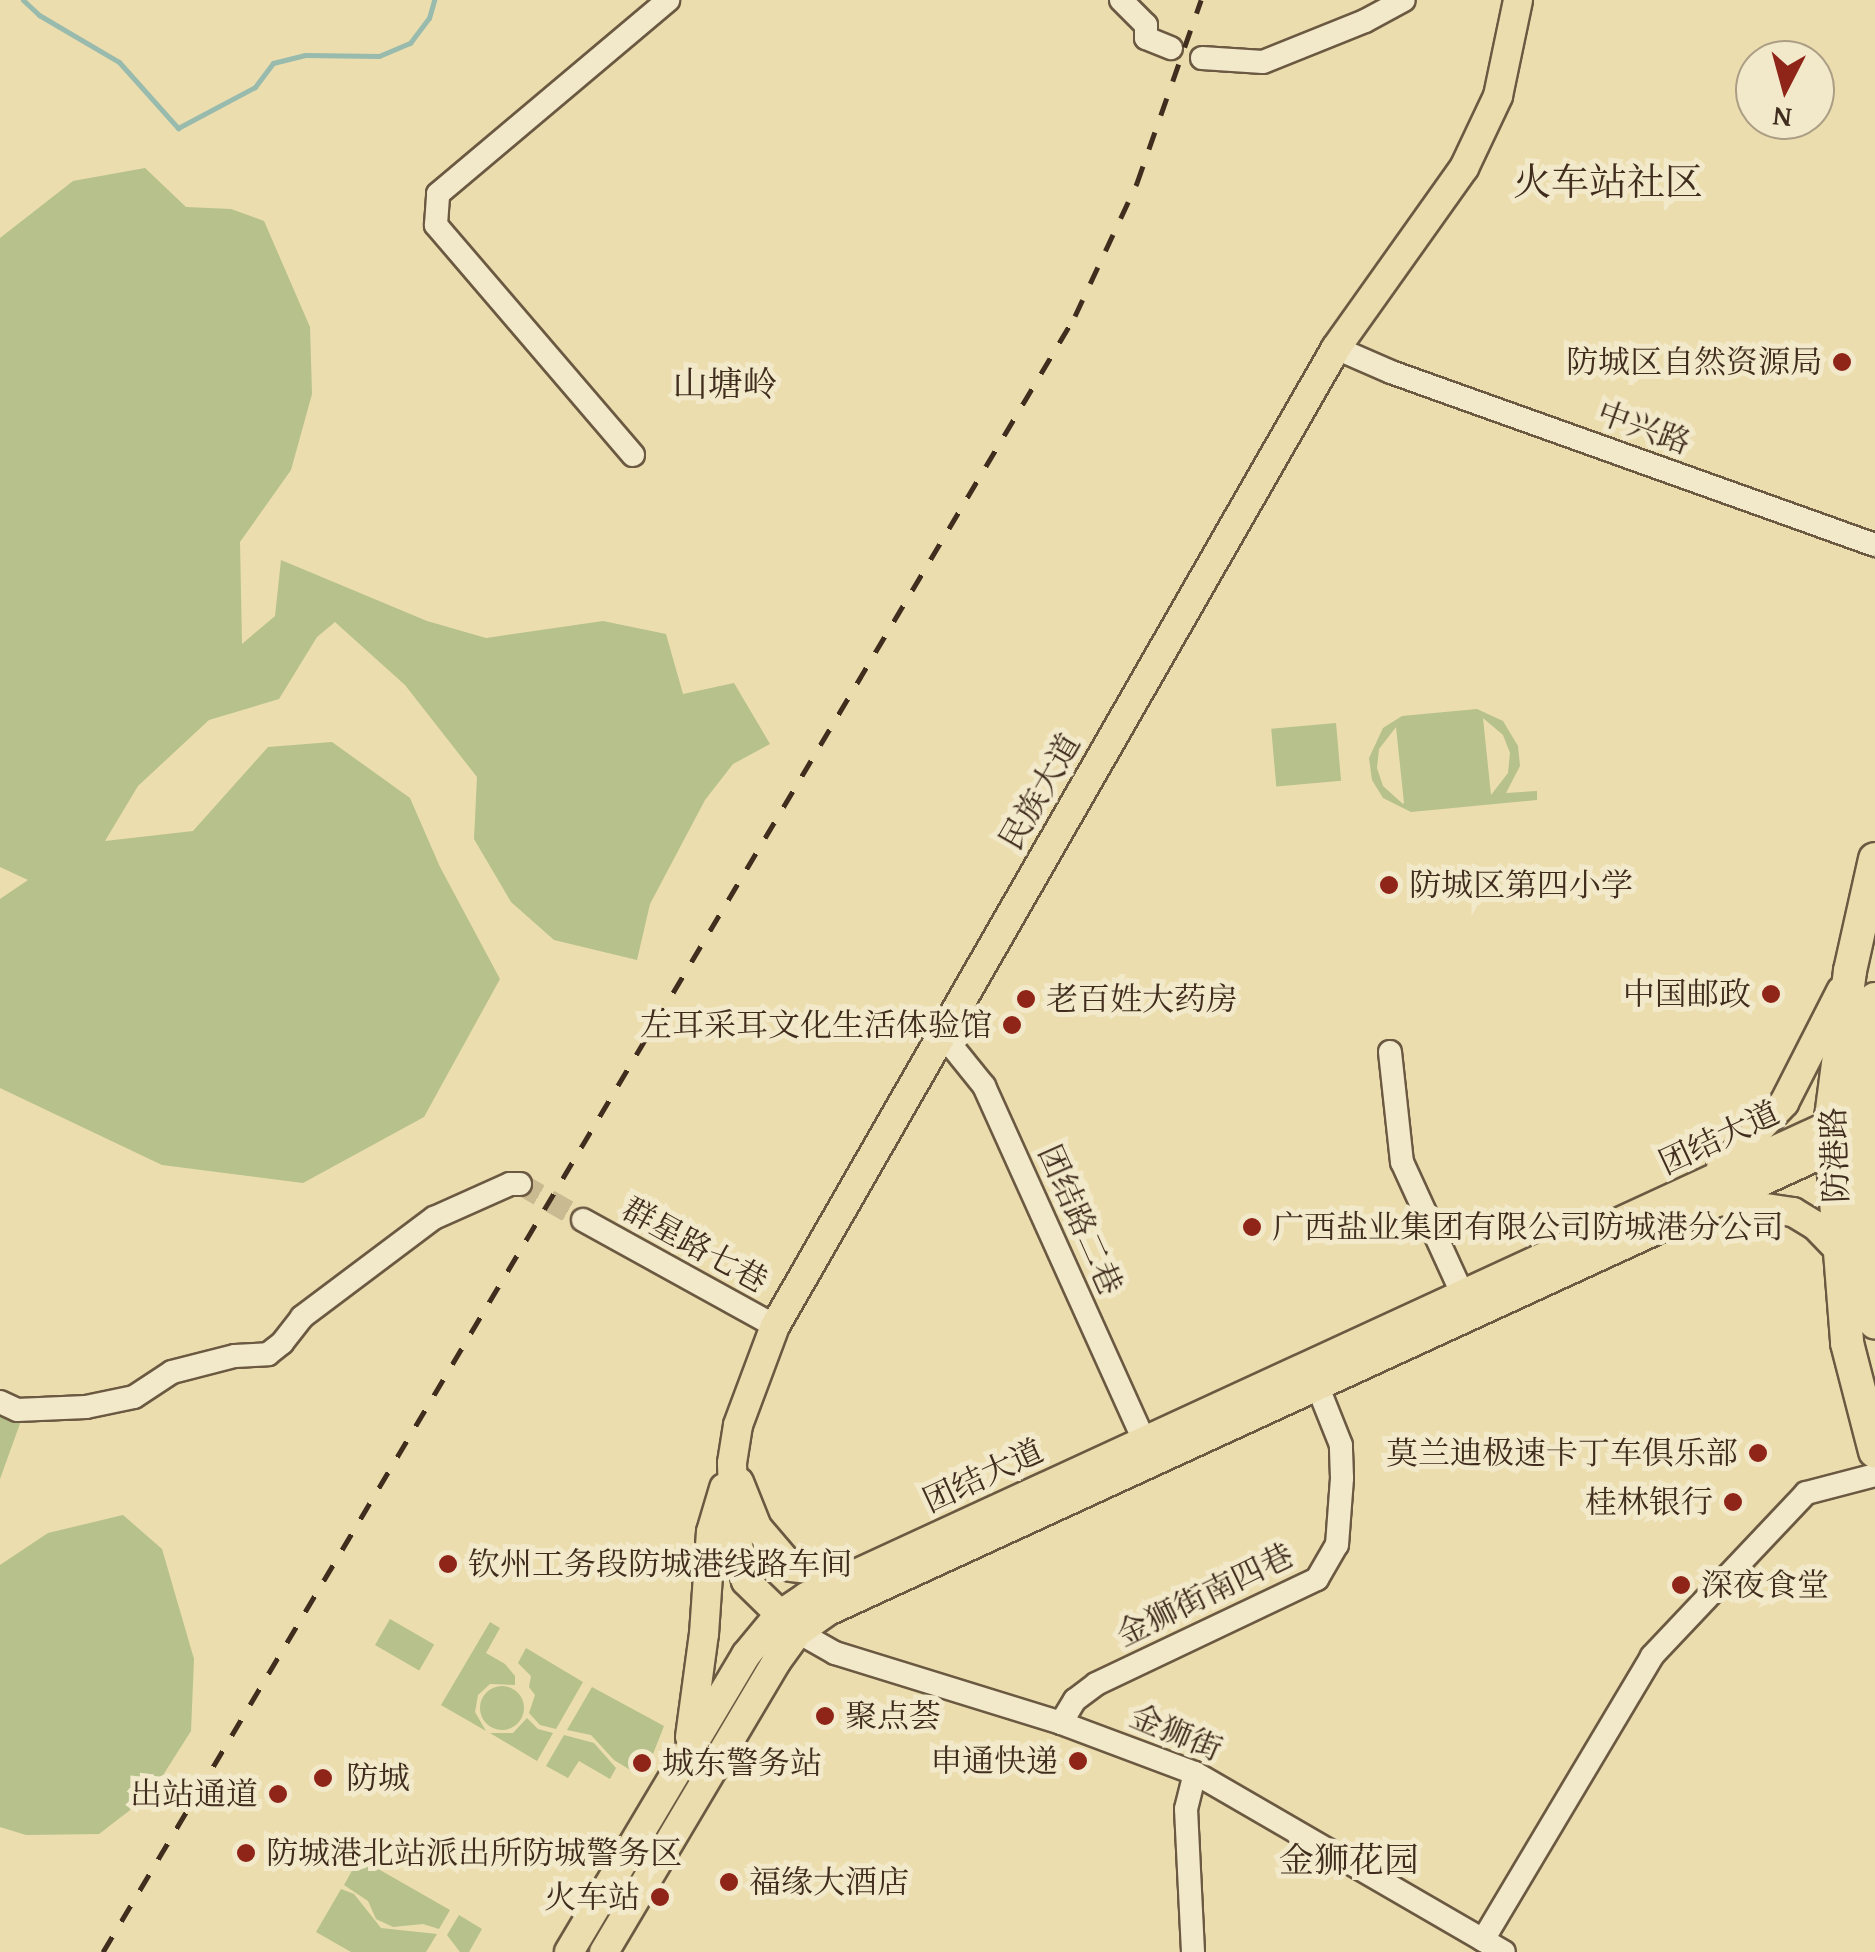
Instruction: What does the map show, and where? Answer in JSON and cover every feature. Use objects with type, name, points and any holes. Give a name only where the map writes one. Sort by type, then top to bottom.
[{"type":"highway","name":"防港路","points":[[1875,859],[1850,971],[1849,1128],[1840,1250],[1847,1343],[1875,1451]]},
{"type":"highway","name":"防港路","points":[[1875,999],[1849,1128],[1875,1322]]},
{"type":"main road","name":"民族大道","points":[[788,1624],[746,1581],[734,1527],[732,1463],[738,1425],[775,1326],[1336,348],[1464,168],[1482,135],[1508,60],[1518,0]]},
{"type":"main road","points":[[1840,1250],[1816,1226],[1793,1212],[1713,1191],[1784,1103],[1821,1037],[1850,971]]},
{"type":"main road","name":"团结大道","points":[[604,1952],[806,1596],[1144,1440],[1467,1304],[1849,1128]]},
{"type":"main road","name":"团结大道","points":[[570,1952],[746,1655],[788,1624],[828,1611],[1317,1385],[1467,1304]]},
{"type":"main road","points":[[732,1463],[757,1527],[791,1567],[853,1574]]},
{"type":"main road","points":[[686,1756],[704,1634],[711,1532],[732,1463]]},
{"type":"street","points":[[633,455],[436,225],[438,194],[668,0]]},
{"type":"street","points":[[1121,0],[1146,25],[1146,38],[1171,48]]},
{"type":"street","points":[[1202,58],[1263,62],[1365,21],[1404,0]]},
{"type":"street","name":"中兴路","points":[[1336,348],[1390,372],[1875,544]]},
{"type":"street","name":"团结路二巷","points":[[942,1034],[984,1086],[1144,1440]]},
{"type":"street","points":[[1390,1052],[1402,1162],[1467,1304]]},
{"type":"street","points":[[0,1402],[17,1410],[86,1407],[134,1397],[172,1372],[234,1356],[268,1354],[302,1317],[434,1218],[510,1184],[520,1184]]},
{"type":"street","name":"群星路七巷","points":[[583,1220],[775,1326]]},
{"type":"street","name":"金狮街南四巷","points":[[1061,1723],[1075,1700],[1096,1684],[1317,1579],[1337,1545],[1342,1478],[1340,1445],[1317,1385]]},
{"type":"street","points":[[1483,1940],[1652,1656],[1806,1493],[1875,1475]]},
{"type":"street","name":"金狮街","points":[[788,1624],[835,1652],[1061,1723],[1196,1773],[1504,1952]]},
{"type":"street","points":[[1193,1952],[1186,1809],[1196,1773]]},
{"type":"green space","points":[[145,168],[186,207],[231,209],[264,221],[310,327],[312,394],[291,470],[240,542],[242,644],[275,616],[281,560],[427,621],[486,638],[603,621],[666,634],[683,694],[734,683],[770,744],[733,764],[705,800],[650,904],[637,960],[554,940],[511,902],[474,839],[477,777],[405,685],[335,622],[317,637],[279,699],[209,720],[138,786],[105,841],[193,831],[268,747],[332,742],[410,798],[440,867],[500,979],[424,1117],[303,1183],[162,1165],[0,1088],[0,899],[28,880],[0,867],[0,238],[73,181]]},
{"type":"green space","points":[[1477,709],[1503,721],[1518,746],[1520,766],[1506,793],[1537,791],[1537,800],[1411,812],[1383,798],[1372,780],[1369,758],[1383,728],[1402,716]],"holes":[[[1483,718],[1503,735],[1510,753],[1508,773],[1491,795]],[[1396,727],[1404,803],[1403,804],[1383,786],[1377,768],[1379,749]]]},
{"type":"green space","points":[[1336,723],[1341,781],[1276,786],[1271,729]]},
{"type":"green space","points":[[0,1408],[22,1418],[0,1479]]},
{"type":"green space","points":[[123,1515],[162,1549],[194,1659],[191,1731],[151,1794],[99,1834],[26,1835],[0,1827],[0,1565],[48,1533]]},
{"type":"green space","points":[[390,1619],[434,1644],[419,1670],[375,1645]]},
{"type":"green space","points":[[490,1622],[500,1628],[486,1653],[505,1664],[515,1676],[515,1685],[490,1684],[478,1695],[475,1712],[486,1731],[441,1705]]},
{"type":"green space","points":[[526,1648],[583,1682],[556,1729],[540,1725],[529,1713],[535,1695],[529,1687],[531,1676],[518,1663]]},
{"type":"green space","points":[[502,1686],[518,1692],[524,1708],[518,1724],[502,1730],[486,1724],[480,1708],[486,1692]]},
{"type":"green space","points":[[592,1687],[664,1726],[653,1754],[645,1750],[632,1771],[614,1760],[591,1735],[567,1730]]},
{"type":"green space","points":[[527,1718],[538,1729],[553,1733],[537,1761],[490,1733],[513,1733]]},
{"type":"green space","points":[[564,1735],[594,1743],[616,1768],[610,1779],[579,1761],[568,1778],[546,1766]]},
{"type":"green space","points":[[359,1858],[450,1910],[439,1929],[423,1924],[393,1927],[376,1919],[368,1901],[344,1885]]},
{"type":"green space","points":[[341,1889],[354,1894],[381,1928],[437,1934],[426,1952],[351,1952],[316,1932]]},
{"type":"green space","points":[[459,1915],[482,1929],[469,1952],[460,1952],[447,1935]]},
{"type":"waterway","points":[[23,0],[39,15],[119,62],[178,128],[255,87],[273,63],[305,55],[379,56],[410,43],[429,18],[434,0]]},
{"type":"tunnel","points":[[520,1184],[583,1220]]},
{"type":"railway","points":[[103,1952],[1075,316],[1137,183],[1201,0]]},
{"type":"place","name":"防城区自然资源局","points":[[1842,362]]},
{"type":"place","name":"防城区第四小学","points":[[1389,885]]},
{"type":"place","name":"中国邮政","points":[[1771,994]]},
{"type":"place","name":"老百姓大药房","points":[[1026,999]]},
{"type":"place","name":"左耳采耳文化生活体验馆","points":[[1012,1025]]},
{"type":"place","name":"广西盐业集团有限公司防城港分公司","points":[[1252,1227]]},
{"type":"place","name":"莫兰迪极速卡丁车俱乐部","points":[[1758,1453]]},
{"type":"place","name":"桂林银行","points":[[1733,1502]]},
{"type":"place","name":"钦州工务段防城港线路车间","points":[[448,1564]]},
{"type":"place","name":"深夜食堂","points":[[1681,1585]]},
{"type":"place","name":"聚点荟","points":[[825,1716]]},
{"type":"place","name":"申通快递","points":[[1078,1761]]},
{"type":"place","name":"城东警务站","points":[[642,1763]]},
{"type":"place","name":"防城","points":[[323,1778]]},
{"type":"place","name":"出站通道","points":[[278,1794]]},
{"type":"place","name":"防城港北站派出所防城警务区","points":[[246,1853]]},
{"type":"place","name":"福缘大酒店","points":[[729,1882]]},
{"type":"place","name":"火车站","points":[[660,1897]]},
{"type":"district","name":"火车站社区","points":[[1608,182]]},
{"type":"district","name":"山塘岭","points":[[725,384]]},
{"type":"district","name":"金狮花园","points":[[1349,1860]]}]
